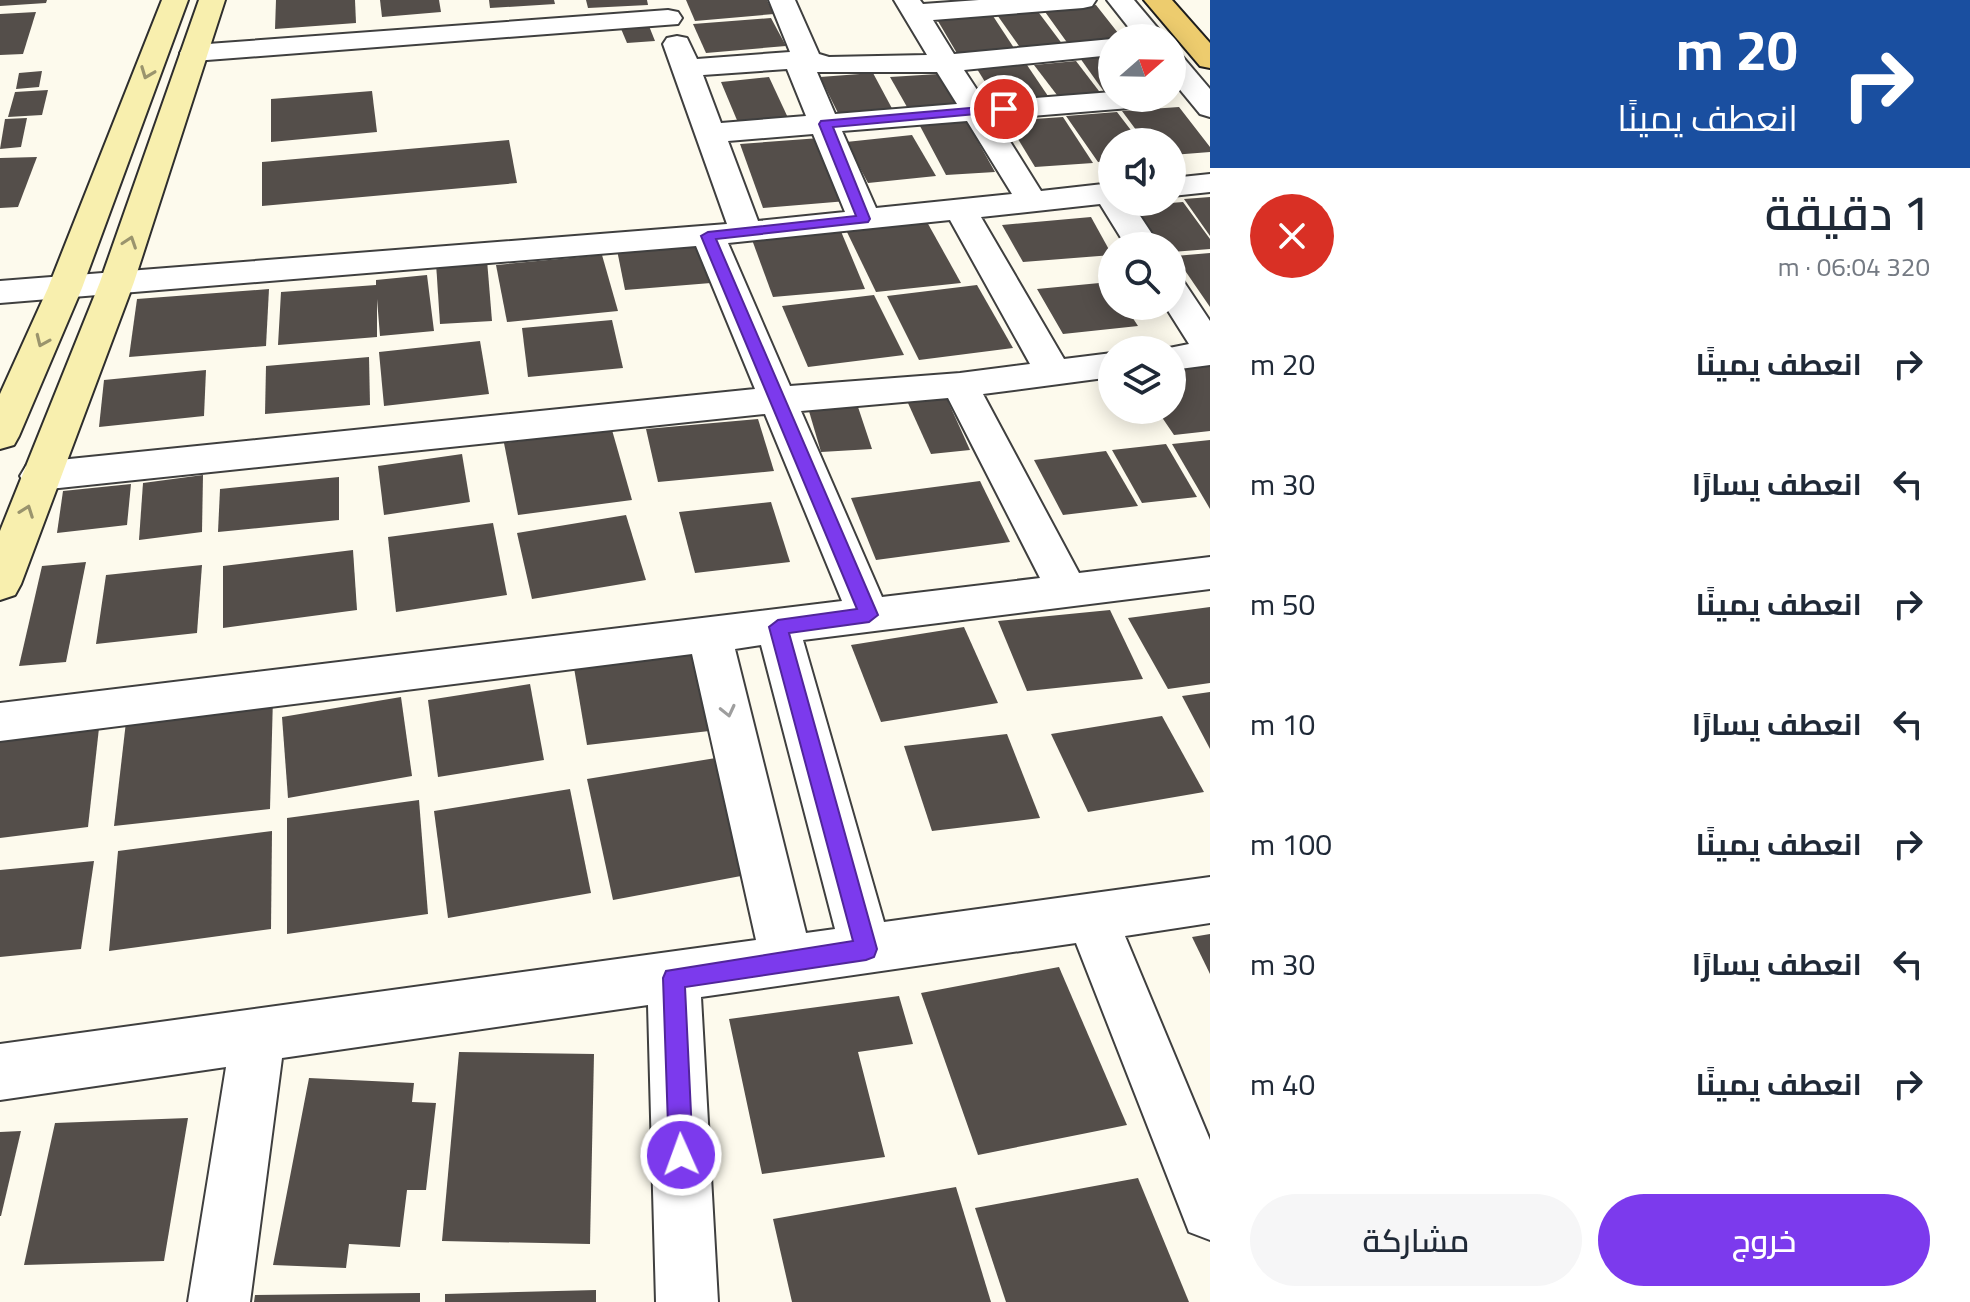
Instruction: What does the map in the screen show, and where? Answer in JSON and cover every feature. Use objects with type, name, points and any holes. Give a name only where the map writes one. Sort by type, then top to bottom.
[{"type":"main road","points":[[0,436],[65,288],[175,0]]},
{"type":"main road","points":[[0,584],[117,282],[212,0]]},
{"type":"main road","points":[[1157,0],[1210,60]]},
{"type":"street","points":[[782,0],[807,59]]},
{"type":"street","points":[[1033,203],[911,6],[1083,0]]},
{"type":"street","points":[[1120,0],[1140,24]]},
{"type":"street","points":[[194,53],[466,22],[665,9],[746,232]]},
{"type":"street","points":[[686,68],[807,59],[826,66],[945,63],[1098,48]]},
{"type":"street","points":[[807,59],[801,68],[864,219]]},
{"type":"street","points":[[710,133],[1098,101]]},
{"type":"street","points":[[1186,186],[1210,183]]},
{"type":"street","points":[[0,292],[708,236],[1098,198]]},
{"type":"street","points":[[961,210],[1053,372]]},
{"type":"street","points":[[708,236],[775,400],[869,615]]},
{"type":"street","points":[[1186,312],[1210,351],[1186,355]]},
{"type":"street","points":[[40,476],[775,400],[960,385],[1098,367]]},
{"type":"street","points":[[960,385],[1067,590]]},
{"type":"street","points":[[0,722],[1210,573]]},
{"type":"street","points":[[778,627],[866,949]]},
{"type":"street","points":[[710,635],[787,961]]},
{"type":"street","points":[[0,1072],[1210,900]]},
{"type":"street","points":[[1092,919],[1210,1211]]},
{"type":"street","points":[[674,978],[687,1302]]},
{"type":"street","points":[[219,1302],[258,1037]]},
{"type":"building","points":[[0,0],[47,0],[46,3],[0,6]]},
{"type":"building","points":[[276,0],[355,0],[356,23],[275,29]]},
{"type":"building","points":[[380,0],[439,0],[441,12],[382,17]]},
{"type":"building","points":[[489,0],[554,0],[555,4],[490,8]]},
{"type":"building","points":[[586,0],[647,0],[648,5],[588,8]]},
{"type":"building","points":[[686,0],[767,0],[774,14],[695,21]]},
{"type":"building","points":[[1096,5],[1111,24],[1098,24],[1098,45],[1071,48],[1043,9]]},
{"type":"building","points":[[1036,9],[1066,49],[1024,53],[995,12]]},
{"type":"building","points":[[36,12],[23,54],[0,55],[0,14]]},
{"type":"building","points":[[991,13],[1016,51],[958,55],[935,16]]},
{"type":"building","points":[[771,18],[786,46],[706,53],[693,24]]},
{"type":"building","points":[[647,21],[655,41],[627,43],[619,24]]},
{"type":"building","points":[[1098,57],[1098,83],[1080,58]]},
{"type":"building","points":[[1076,61],[1098,90],[1098,95],[1060,99],[1034,65]]},
{"type":"building","points":[[1027,65],[1052,102],[1000,106],[977,69]]},
{"type":"building","points":[[42,71],[39,87],[16,89],[19,73]]},
{"type":"building","points":[[873,73],[895,114],[841,119],[820,77]]},
{"type":"building","points":[[938,74],[959,110],[911,114],[890,77]]},
{"type":"building","points":[[769,77],[789,120],[739,125],[721,82]]},
{"type":"building","points":[[48,90],[42,115],[8,117],[15,92]]},
{"type":"building","points":[[372,91],[377,132],[271,142],[271,99]]},
{"type":"building","points":[[1117,112],[1129,128],[1098,128],[1098,162],[1066,116]]},
{"type":"building","points":[[1123,112],[1183,112],[1210,147],[1210,152],[1186,154],[1186,128],[1135,128]]},
{"type":"building","points":[[1063,117],[1093,163],[1035,167],[1007,121]]},
{"type":"building","points":[[27,118],[21,147],[0,149],[5,119]]},
{"type":"building","points":[[967,122],[995,172],[946,175],[920,126]]},
{"type":"building","points":[[912,135],[936,176],[868,183],[846,142]]},
{"type":"building","points":[[820,138],[847,201],[763,208],[740,144]]},
{"type":"building","points":[[509,140],[517,183],[262,206],[262,162]]},
{"type":"building","points":[[37,157],[18,207],[0,208],[0,158]]},
{"type":"building","points":[[1210,197],[1210,236],[1186,202],[1186,199]]},
{"type":"building","points":[[1186,206],[1210,239],[1210,249],[1186,251],[1186,232],[1151,232],[1140,216],[1186,216]]},
{"type":"building","points":[[1091,217],[1099,232],[1098,256],[1023,262],[1002,225]]},
{"type":"building","points":[[927,222],[961,283],[876,292],[846,230]]},
{"type":"building","points":[[840,229],[865,289],[773,297],[751,237]]},
{"type":"building","points":[[700,244],[711,283],[625,290],[617,250]]},
{"type":"building","points":[[1210,253],[1210,307],[1186,272],[1186,255]]},
{"type":"building","points":[[602,255],[618,311],[507,322],[496,265]]},
{"type":"building","points":[[487,260],[492,321],[440,324],[436,263]]},
{"type":"building","points":[[427,275],[434,331],[380,336],[377,299],[377,337],[278,345],[281,292],[376,285],[376,280]]},
{"type":"building","points":[[1098,283],[1098,320],[1134,320],[1138,326],[1063,334],[1037,289]]},
{"type":"building","points":[[977,285],[1013,348],[919,360],[887,296]]},
{"type":"building","points":[[269,289],[266,346],[129,357],[137,299]]},
{"type":"building","points":[[874,295],[904,355],[808,367],[782,306]]},
{"type":"building","points":[[612,320],[623,368],[528,377],[522,328]]},
{"type":"building","points":[[480,341],[489,394],[384,406],[379,352]]},
{"type":"building","points":[[369,357],[370,405],[265,414],[266,366]]},
{"type":"building","points":[[1210,361],[1210,431],[1174,435],[1167,424],[1186,424],[1186,364]]},
{"type":"building","points":[[206,370],[204,416],[99,427],[104,380]]},
{"type":"building","points":[[942,388],[970,450],[931,454],[903,392]]},
{"type":"building","points":[[855,398],[872,449],[821,452],[806,401]]},
{"type":"building","points":[[758,419],[774,471],[658,482],[646,429]]},
{"type":"building","points":[[612,430],[632,500],[518,515],[504,443]]},
{"type":"building","points":[[1210,440],[1210,509],[1172,444]]},
{"type":"building","points":[[1166,444],[1197,497],[1142,503],[1112,450]]},
{"type":"building","points":[[1106,451],[1138,506],[1063,515],[1034,460]]},
{"type":"building","points":[[462,454],[470,502],[384,515],[378,466]]},
{"type":"building","points":[[203,475],[202,532],[139,540],[143,483]]},
{"type":"building","points":[[339,477],[339,520],[218,532],[220,489]]},
{"type":"building","points":[[980,481],[1010,542],[876,560],[851,498]]},
{"type":"building","points":[[131,484],[127,525],[57,533],[63,491]]},
{"type":"building","points":[[771,502],[790,562],[695,573],[679,512]]},
{"type":"building","points":[[626,515],[646,580],[532,599],[517,533]]},
{"type":"building","points":[[493,523],[507,595],[396,612],[388,537]]},
{"type":"building","points":[[353,550],[357,610],[223,628],[223,566]]},
{"type":"building","points":[[86,562],[66,662],[19,666],[42,566]]},
{"type":"building","points":[[202,565],[197,633],[96,644],[106,575]]},
{"type":"building","points":[[1210,607],[1210,683],[1168,689],[1128,618]]},
{"type":"building","points":[[1110,610],[1143,679],[1027,691],[998,621]]},
{"type":"building","points":[[964,627],[998,703],[881,722],[851,645]]},
{"type":"building","points":[[698,641],[718,730],[587,745],[572,656]]},
{"type":"building","points":[[530,684],[544,760],[438,777],[428,700]]},
{"type":"building","points":[[1210,692],[1210,749],[1182,696]]},
{"type":"building","points":[[273,697],[270,809],[114,826],[127,713]]},
{"type":"building","points":[[401,697],[412,776],[288,798],[282,717]]},
{"type":"building","points":[[1162,716],[1204,792],[1088,812],[1051,734]]},
{"type":"building","points":[[99,728],[88,827],[0,838],[0,740]]},
{"type":"building","points":[[1007,734],[1040,818],[932,831],[904,746]]},
{"type":"building","points":[[722,757],[757,873],[613,900],[587,779]]},
{"type":"building","points":[[570,789],[591,893],[448,918],[434,811]]},
{"type":"building","points":[[419,800],[428,914],[287,934],[287,818]]},
{"type":"building","points":[[272,831],[271,929],[109,951],[118,851]]},
{"type":"building","points":[[94,861],[81,949],[0,957],[0,870]]},
{"type":"building","points":[[1210,934],[1210,974],[1192,937]]},
{"type":"building","points":[[1059,967],[1127,1125],[978,1155],[921,993]]},
{"type":"building","points":[[899,996],[913,1044],[858,1052],[885,1157],[762,1174],[729,1019]]},
{"type":"building","points":[[459,1052],[594,1054],[590,1244],[442,1241]]},
{"type":"building","points":[[309,1078],[414,1083],[412,1102],[436,1103],[426,1190],[407,1190],[400,1247],[349,1244],[346,1268],[273,1265]]},
{"type":"building","points":[[188,1118],[164,1261],[24,1265],[55,1123]]},
{"type":"building","points":[[21,1131],[1,1216],[0,1216],[0,1132]]},
{"type":"building","points":[[1138,1178],[1189,1302],[1006,1302],[975,1208]]},
{"type":"building","points":[[956,1187],[991,1302],[792,1302],[773,1219]]},
{"type":"building","points":[[596,1290],[596,1302],[445,1302],[445,1294]]},
{"type":"building","points":[[420,1293],[420,1302],[254,1302],[255,1295]]},
{"type":"route","points":[[681,1155],[674,978],[866,949],[778,627],[869,615],[775,400],[708,236],[864,219],[825,124],[1004,109]]}]
